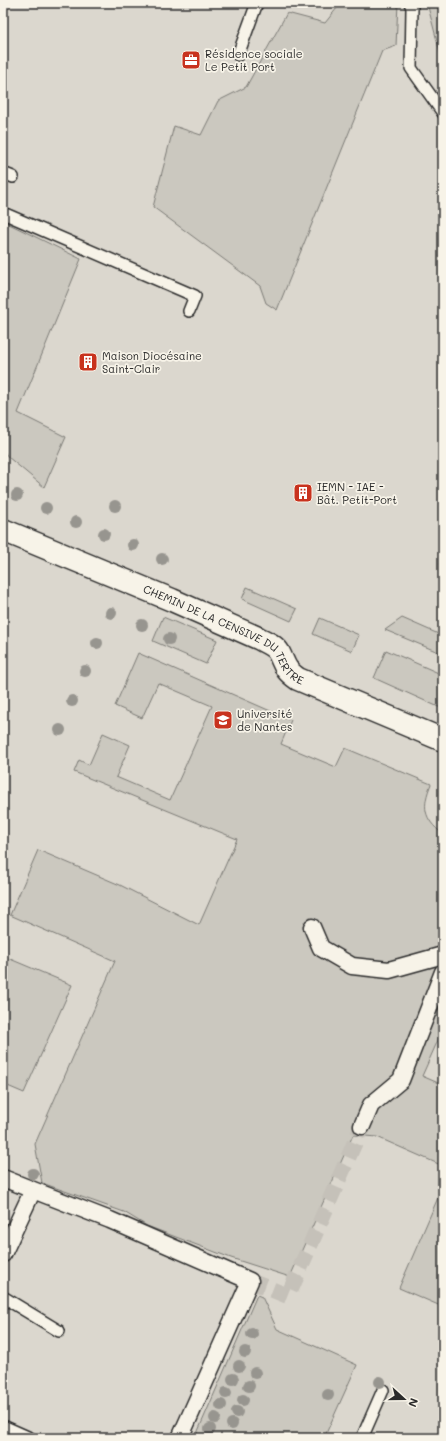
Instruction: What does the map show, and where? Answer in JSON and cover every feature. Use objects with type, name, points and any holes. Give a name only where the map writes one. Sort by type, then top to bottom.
[{"type":"street","name":"CHEMIN DE LA CENSIVE DU TERTRE","points":[[3,530],[172,600],[258,638],[270,644],[279,652],[282,664],[290,673],[298,678],[443,740]]},
{"type":"street","points":[[312,927],[321,948],[352,966],[389,970],[443,955]]},
{"type":"street","points":[[362,1126],[371,1105],[401,1080],[443,972]]},
{"type":"street","points":[[3,1178],[110,1220],[250,1281],[180,1438]]},
{"type":"street","points":[[3,1254],[33,1190]]},
{"type":"lane","points":[[238,55],[257,3]]},
{"type":"lane","points":[[410,3],[412,8],[411,68],[443,113]]},
{"type":"lane","points":[[3,213],[195,296],[189,311]]},
{"type":"lane","points":[[3,1297],[59,1331]]},
{"type":"lane","points":[[362,1438],[383,1390]]},
{"type":"lane","points":[[3,1426],[30,1438]]},
{"type":"shaded area","name":"Université de Nantes","points":[[3,3],[443,3],[443,1438],[3,1437]]},
{"type":"shaded area","points":[[341,3],[398,3],[396,46],[382,51],[277,310],[266,303],[260,286],[153,207],[174,126],[201,135],[218,101],[246,87],[287,13],[325,23]]},
{"type":"shaded area","points":[[427,3],[443,3],[443,71],[440,68],[442,60]]},
{"type":"shaded area","points":[[3,221],[81,259],[18,413],[66,437],[44,487],[8,457],[3,450]]},
{"type":"shaded area","points":[[247,587],[297,609],[291,621],[242,599]]},
{"type":"shaded area","points":[[163,617],[217,640],[206,664],[153,641]]},
{"type":"shaded area","points":[[320,618],[359,635],[352,651],[313,634]]},
{"type":"shaded area","points":[[402,618],[443,636],[443,654],[385,630]]},
{"type":"shaded area","points":[[386,650],[443,675],[443,709],[374,678]]},
{"type":"shaded area","points":[[138,653],[291,720],[281,744],[336,767],[345,748],[431,784],[426,799],[426,812],[431,823],[443,834],[443,1029],[422,1076],[443,1085],[443,1166],[377,1137],[353,1135],[290,1277],[231,1258],[147,1226],[124,1212],[42,1183],[35,1144],[115,961],[10,915],[38,850],[120,885],[199,925],[237,839],[74,772],[79,760],[89,765],[103,733],[130,745],[116,777],[170,800],[212,706],[158,683],[142,718],[115,706]]},
{"type":"shaded area","points":[[3,956],[72,985],[24,1093],[3,1084]]},
{"type":"shaded area","points":[[443,1186],[443,1307],[399,1288]]},
{"type":"shaded area","points":[[257,1295],[262,1297],[277,1329],[357,1365],[324,1438],[195,1438]]},
{"type":"tunnel","points":[[250,1281],[288,1296],[362,1126]]},
{"type":"place","name":"Résidence sociale Le Petit Port","points":[[191,60]]},
{"type":"place","name":"Maison Diocésaine Saint-Clair","points":[[88,362]]},
{"type":"place","name":"IEMN - IAE - Bât. Petit-Port","points":[[303,493]]},
{"type":"place","name":"Université de Nantes","points":[[223,720]]}]
